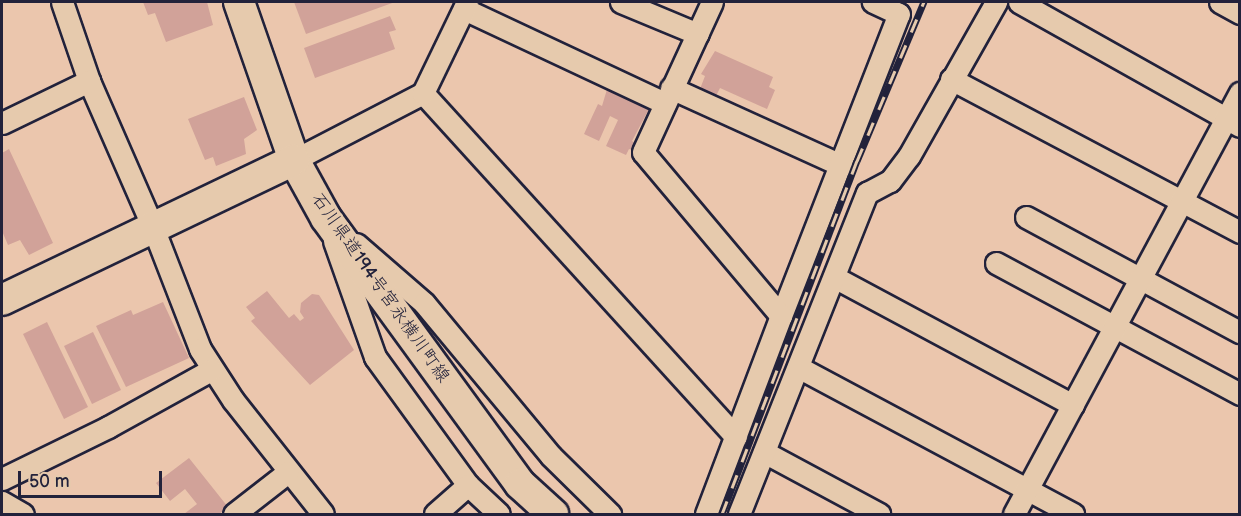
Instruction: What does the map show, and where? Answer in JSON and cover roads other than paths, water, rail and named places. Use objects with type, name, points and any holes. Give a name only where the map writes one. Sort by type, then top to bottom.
[{"type":"main road","name":"石川県道194号宮永横川町線","points":[[239,2],[294,160],[326,218],[520,484],[554,514]]},
{"type":"main road","points":[[2,300],[152,225],[294,160]]},
{"type":"street","points":[[63,2],[89,81],[152,225],[211,370],[288,472],[323,514]]},
{"type":"street","points":[[621,2],[698,34]]},
{"type":"street","points":[[712,2],[643,152],[781,316]]},
{"type":"street","points":[[706,514],[899,14],[873,2]]},
{"type":"street","points":[[739,514],[867,193],[890,181],[909,156],[996,2]]},
{"type":"street","points":[[1019,2],[1232,122]]},
{"type":"street","points":[[1220,2],[1239,13]]},
{"type":"street","points":[[294,160],[423,93],[466,5],[668,96],[840,165]]},
{"type":"street","points":[[951,79],[1239,232]]},
{"type":"street","points":[[2,123],[89,81]]},
{"type":"street","points":[[423,93],[736,437]]},
{"type":"street","points":[[1014,514],[1142,278],[1181,201],[1232,122],[1239,93]]},
{"type":"street","points":[[326,218],[375,357],[468,485],[499,514]]},
{"type":"street","points":[[326,218],[424,303],[551,456],[610,514]]},
{"type":"street","points":[[1026,218],[1142,278],[1239,332]]},
{"type":"street","points":[[996,263],[1239,394]]},
{"type":"street","points":[[834,277],[1073,405]]},
{"type":"street","points":[[798,367],[1073,514]]},
{"type":"street","points":[[2,479],[108,427],[211,370]]},
{"type":"street","points":[[764,453],[879,514]]},
{"type":"street","points":[[234,514],[288,472]]},
{"type":"street","points":[[435,514],[468,485]]},
{"type":"street","points":[[2,502],[23,514]]},
{"type":"railway","points":[[722,514],[857,161],[924,2]]}]
